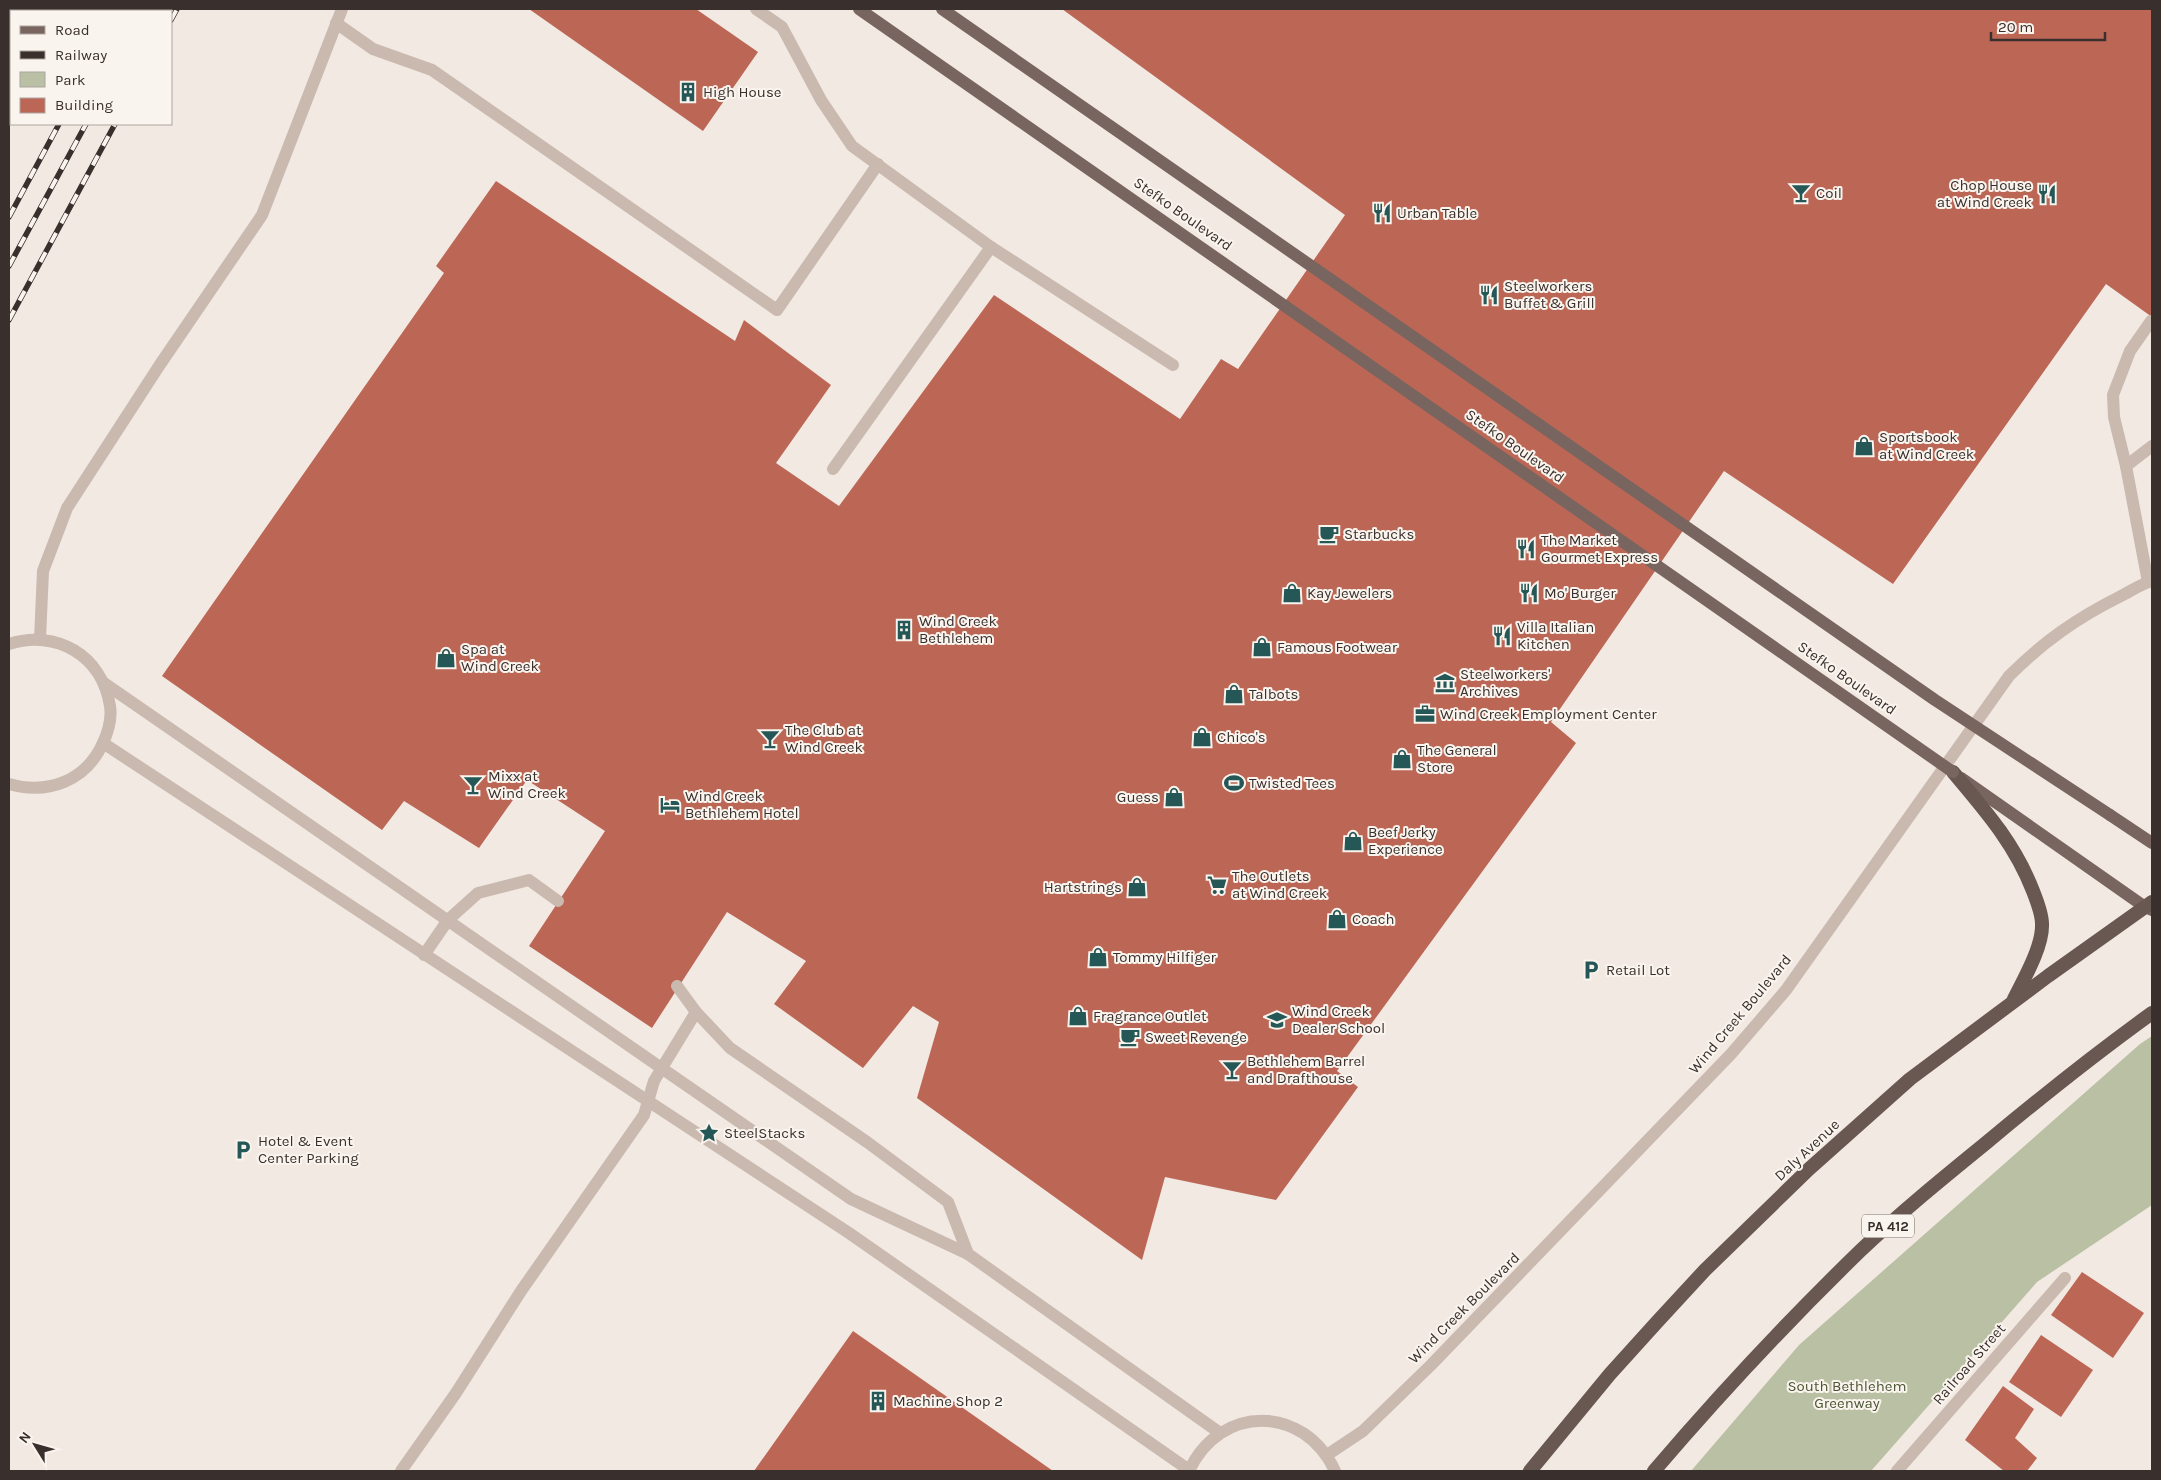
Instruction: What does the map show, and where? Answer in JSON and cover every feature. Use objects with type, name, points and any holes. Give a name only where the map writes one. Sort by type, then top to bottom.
[{"type":"highway","points":[[1953,772],[1998,826],[2025,871],[2037,901],[2042,924],[2034,960],[2012,1002]]},
{"type":"highway","name":"Daly Avenue","points":[[1530,1471],[1610,1374],[1705,1270],[1809,1169],[1910,1078],[2012,1002],[2150,906]]},
{"type":"highway","name":"PA 412","points":[[1654,1471],[1771,1340],[1861,1250],[1952,1170],[2046,1093],[2105,1046],[2152,1013]]},
{"type":"main road","name":"Stefko Boulevard","points":[[859,9],[2078,860],[2150,906]]},
{"type":"main road","name":"Stefko Boulevard","points":[[942,9],[1935,700],[2152,843]]},
{"type":"street","points":[[40,639],[44,571],[67,508],[159,366],[262,215],[342,9]]},
{"type":"street","points":[[756,9],[782,27],[821,100],[852,146],[991,247],[1173,365]]},
{"type":"street","points":[[336,24],[373,49],[432,70],[777,310],[878,164]]},
{"type":"street","points":[[833,468],[991,247]]},
{"type":"street","points":[[2150,582],[2114,417],[2113,395],[2130,351],[2151,321]]},
{"type":"street","points":[[2126,466],[2152,446]]},
{"type":"street","name":"Wind Creek Boulevard","points":[[1328,1455],[1363,1431],[1431,1365],[1731,1054],[1786,990],[2009,676],[2036,649],[2066,628],[2098,607],[2150,582]]},
{"type":"street","points":[[9,644],[24,639],[40,639],[72,648],[91,663],[104,683],[110,707],[108,732],[98,755],[81,773],[59,785],[34,789],[9,784]]},
{"type":"street","points":[[104,683],[851,1199],[968,1254],[1220,1432]]},
{"type":"street","points":[[103,743],[857,1238],[1189,1471],[1202,1449],[1220,1432],[1242,1423],[1266,1421],[1290,1426],[1311,1437],[1328,1455],[1335,1471]]},
{"type":"street","points":[[424,954],[448,920],[478,893],[529,880],[558,901]]},
{"type":"street","points":[[677,986],[696,1012],[730,1048],[866,1142],[948,1202],[968,1254]]},
{"type":"street","points":[[401,1471],[456,1392],[521,1290],[644,1115],[654,1081],[696,1012]]},
{"type":"street","name":"Railroad Street","points":[[1897,1471],[2065,1278]]},
{"type":"green space","name":"South Bethlehem Greenway","points":[[2152,1036],[2152,1205],[2037,1282],[1871,1471],[1691,1471],[1799,1345],[2140,1044]]},
{"type":"building","name":"High House","points":[[529,9],[696,9],[758,52],[703,131]]},
{"type":"building","name":"Wind Creek Bethlehem","points":[[1062,9],[2152,9],[2152,317],[2106,284],[1893,584],[1724,471],[1551,722],[1576,743],[1337,1071],[1358,1087],[1276,1200],[1165,1177],[1142,1260],[917,1098],[939,1022],[913,1006],[863,1068],[774,1004],[806,961],[727,912],[652,1028],[529,946],[605,831],[527,780],[479,848],[404,801],[382,830],[162,676],[444,273],[436,266],[496,181],[735,341],[744,320],[831,385],[776,463],[839,506],[994,295],[1180,419],[1221,359],[1238,369],[1345,215]]},
{"type":"building","points":[[2082,1272],[2144,1313],[2113,1358],[2051,1315]]},
{"type":"building","name":"Machine Shop 2","points":[[853,1331],[1053,1471],[754,1471]]},
{"type":"building","points":[[2041,1335],[2093,1370],[2061,1417],[2009,1382]]},
{"type":"building","points":[[2003,1386],[2034,1409],[2015,1438],[2037,1458],[2027,1471],[2004,1471],[1965,1440]]},
{"type":"railway","points":[[172,18],[177,9]]},
{"type":"railway","points":[[9,217],[58,125]]},
{"type":"railway","points":[[9,266],[85,125]]},
{"type":"railway","points":[[9,320],[114,125]]},
{"type":"place","name":"High House","points":[[688,92]]},
{"type":"place","name":"Coil","points":[[1801,193]]},
{"type":"place","name":"Chop House at Wind Creek","points":[[2047,194]]},
{"type":"place","name":"Urban Table","points":[[1382,213]]},
{"type":"place","name":"Steelworkers Buffet & Grill","points":[[1489,295]]},
{"type":"place","name":"Sportsbook at Wind Creek","points":[[1864,446]]},
{"type":"place","name":"Starbucks","points":[[1329,534]]},
{"type":"place","name":"The Market Gourmet Express","points":[[1526,549]]},
{"type":"place","name":"Kay Jewelers","points":[[1292,593]]},
{"type":"place","name":"Mo' Burger","points":[[1529,593]]},
{"type":"place","name":"Wind Creek Bethlehem","points":[[904,630]]},
{"type":"place","name":"Villa Italian Kitchen","points":[[1502,636]]},
{"type":"place","name":"Famous Footwear","points":[[1262,647]]},
{"type":"place","name":"Spa at Wind Creek","points":[[446,658]]},
{"type":"place","name":"Steelworkers' Archives","points":[[1445,683]]},
{"type":"place","name":"Talbots","points":[[1234,694]]},
{"type":"place","name":"Wind Creek Employment Center","points":[[1425,714]]},
{"type":"place","name":"Chico's","points":[[1202,737]]},
{"type":"place","name":"The Club at Wind Creek","points":[[770,739]]},
{"type":"place","name":"The General Store","points":[[1402,759]]},
{"type":"place","name":"Twisted Tees","points":[[1234,783]]},
{"type":"place","name":"Mixx at Wind Creek","points":[[473,785]]},
{"type":"place","name":"Guess","points":[[1174,797]]},
{"type":"place","name":"Wind Creek Bethlehem Hotel","points":[[670,805]]},
{"type":"place","name":"Beef Jerky Experience","points":[[1353,841]]},
{"type":"place","name":"The Outlets at Wind Creek","points":[[1217,885]]},
{"type":"place","name":"Hartstrings","points":[[1137,887]]},
{"type":"place","name":"Coach","points":[[1337,919]]},
{"type":"place","name":"Tommy Hilfiger","points":[[1098,957]]},
{"type":"place","name":"Retail Lot","points":[[1591,970]]},
{"type":"place","name":"Fragrance Outlet","points":[[1078,1016]]},
{"type":"place","name":"Wind Creek Dealer School","points":[[1277,1020]]},
{"type":"place","name":"Sweet Revenge","points":[[1130,1037]]},
{"type":"place","name":"Bethlehem Barrel and Drafthouse","points":[[1232,1070]]},
{"type":"place","name":"SteelStacks","points":[[709,1133]]},
{"type":"place","name":"Hotel & Event Center Parking","points":[[243,1150]]},
{"type":"place","name":"Machine Shop 2","points":[[878,1401]]}]
